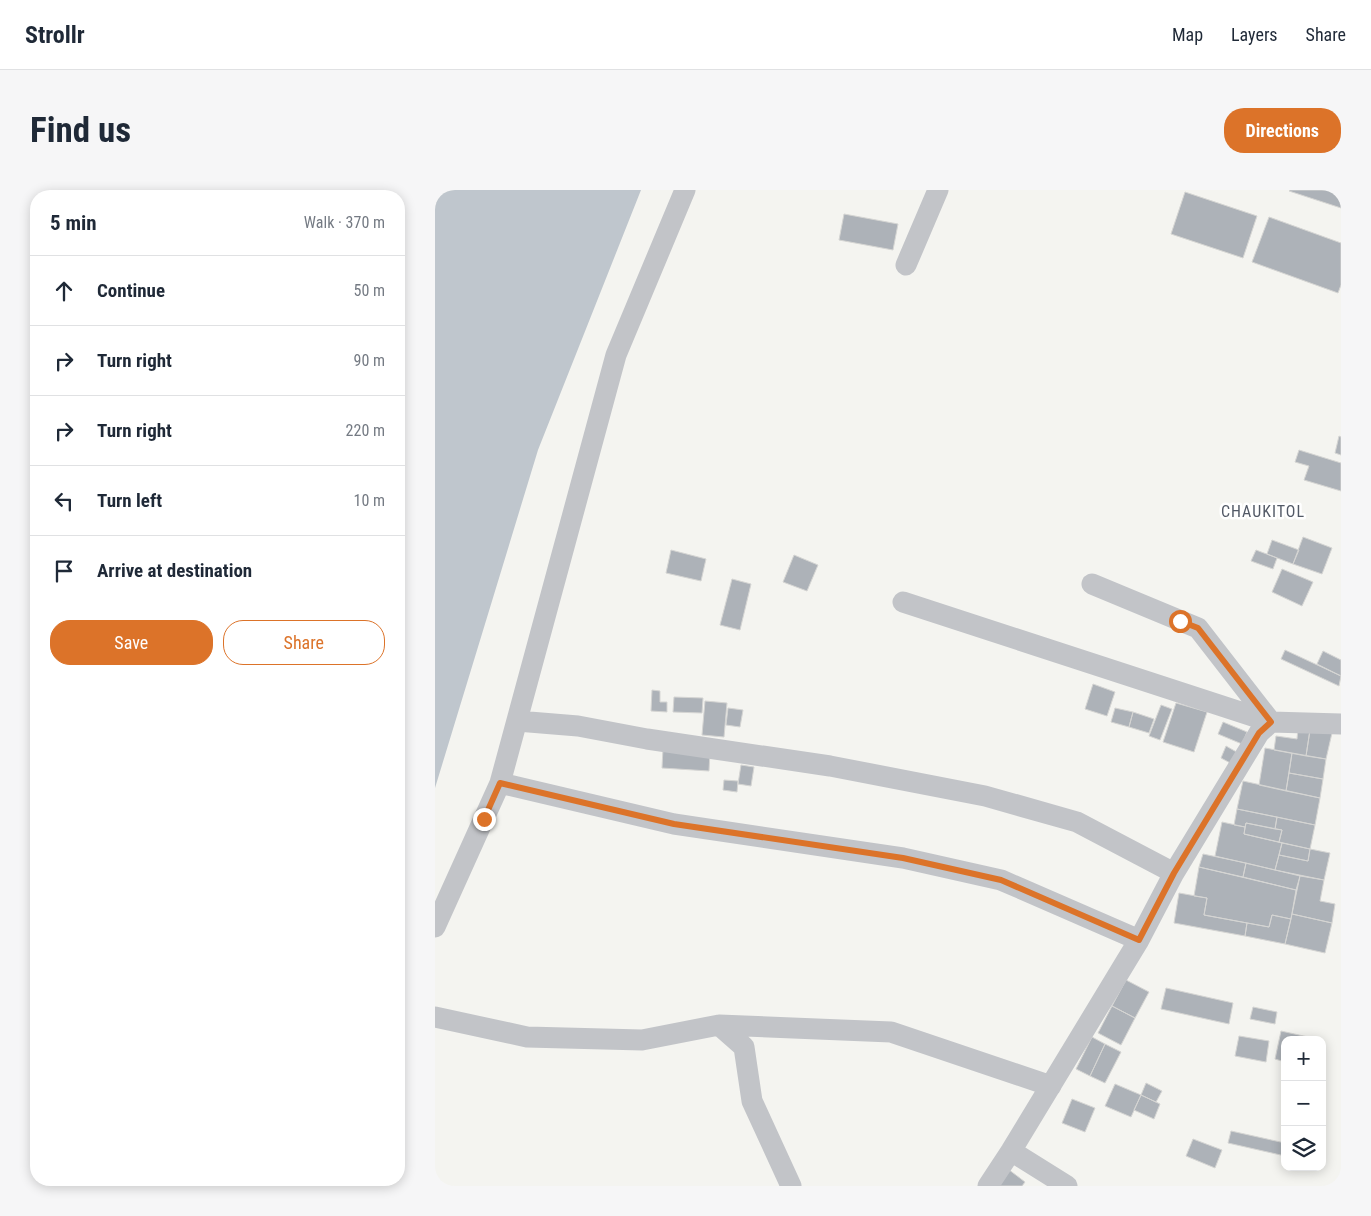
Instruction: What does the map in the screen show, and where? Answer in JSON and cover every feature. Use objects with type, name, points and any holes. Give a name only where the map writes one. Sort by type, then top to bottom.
[{"type":"street","points":[[435,927],[500,783],[616,355],[685,190]]},
{"type":"street","points":[[906,265],[939,190]]},
{"type":"street","points":[[1092,584],[1198,628],[1271,722]]},
{"type":"street","points":[[903,602],[1271,722],[1341,724]]},
{"type":"street","points":[[517,721],[579,726],[830,766],[985,796],[1077,822],[1174,873]]},
{"type":"street","points":[[989,1186],[1139,940],[1174,873],[1259,733],[1271,722]]},
{"type":"street","points":[[500,783],[674,824],[903,858],[1001,880],[1139,940]]},
{"type":"street","points":[[435,1017],[527,1037],[643,1040],[719,1025],[891,1032],[1051,1086]]},
{"type":"street","points":[[719,1025],[744,1047],[752,1102],[791,1186]]},
{"type":"street","points":[[1011,1151],[1067,1186]]},
{"type":"shaded area","points":[[435,190],[641,190],[538,450],[435,788]]},
{"type":"building","points":[[1341,190],[1341,208],[1289,191]]},
{"type":"building","points":[[1185,192],[1257,216],[1243,258],[1171,234]]},
{"type":"building","points":[[844,214],[898,224],[893,250],[839,240]]},
{"type":"building","points":[[1269,217],[1341,243],[1341,285],[1338,293],[1252,262]]},
{"type":"building","points":[[1339,436],[1341,437],[1341,455],[1335,453]]},
{"type":"building","points":[[1299,450],[1341,463],[1341,491],[1304,480],[1309,466],[1295,462]]},
{"type":"building","points":[[1303,537],[1332,548],[1322,574],[1293,564]]},
{"type":"building","points":[[1272,540],[1299,550],[1293,564],[1267,554]]},
{"type":"building","points":[[671,550],[706,559],[701,581],[666,573]]},
{"type":"building","points":[[1256,550],[1277,558],[1273,569],[1251,561]]},
{"type":"building","points":[[794,555],[818,565],[807,591],[783,582]]},
{"type":"building","points":[[1282,569],[1313,582],[1302,606],[1272,592]]},
{"type":"building","points":[[732,579],[751,584],[740,630],[720,625]]},
{"type":"building","points":[[1285,650],[1341,676],[1339,686],[1281,659]]},
{"type":"building","points":[[1323,651],[1341,660],[1341,676],[1317,664]]},
{"type":"building","points":[[1093,684],[1115,692],[1107,716],[1085,709]]},
{"type":"building","points":[[652,690],[660,691],[660,702],[667,702],[667,712],[651,711]]},
{"type":"building","points":[[674,697],[703,698],[702,713],[673,712]]},
{"type":"building","points":[[705,701],[727,703],[724,737],[702,735]]},
{"type":"building","points":[[1176,703],[1207,712],[1194,752],[1163,742]]},
{"type":"building","points":[[1161,705],[1172,709],[1160,740],[1149,736]]},
{"type":"building","points":[[728,708],[743,710],[740,727],[726,725]]},
{"type":"building","points":[[1115,708],[1133,712],[1129,727],[1111,722]]},
{"type":"building","points":[[1133,712],[1154,719],[1149,733],[1129,727]]},
{"type":"building","points":[[1223,722],[1247,732],[1242,744],[1218,734]]},
{"type":"building","points":[[1298,728],[1310,730],[1306,756],[1274,750],[1276,736],[1297,739]]},
{"type":"building","points":[[1310,730],[1332,733],[1326,759],[1306,756]]},
{"type":"building","points":[[1226,746],[1240,754],[1234,765],[1221,758]]},
{"type":"building","points":[[663,748],[710,752],[709,771],[662,768]]},
{"type":"building","points":[[1265,748],[1292,753],[1286,791],[1259,785]]},
{"type":"building","points":[[1292,753],[1326,759],[1323,779],[1289,773]]},
{"type":"building","points":[[741,765],[754,767],[751,786],[738,784]]},
{"type":"building","points":[[1289,773],[1323,779],[1320,798],[1286,791]]},
{"type":"building","points":[[724,780],[738,781],[737,792],[723,790]]},
{"type":"building","points":[[1243,781],[1320,798],[1315,825],[1237,809]]},
{"type":"building","points":[[1237,809],[1277,817],[1275,829],[1246,823],[1245,827],[1234,825]]},
{"type":"building","points":[[1277,817],[1315,825],[1310,849],[1279,842],[1282,830],[1275,829]]},
{"type":"building","points":[[1222,822],[1245,827],[1244,834],[1282,843],[1275,870],[1215,856]]},
{"type":"building","points":[[1246,823],[1282,830],[1279,842],[1244,834]]},
{"type":"building","points":[[1282,843],[1310,849],[1308,861],[1279,855]]},
{"type":"building","points":[[1310,849],[1330,853],[1324,880],[1275,870],[1279,855],[1308,861]]},
{"type":"building","points":[[1203,854],[1246,863],[1243,877],[1199,867]]},
{"type":"building","points":[[1246,863],[1300,876],[1296,890],[1243,877]]},
{"type":"building","points":[[1199,867],[1296,890],[1291,919],[1272,915],[1269,927],[1204,915],[1207,898],[1194,896]]},
{"type":"building","points":[[1300,876],[1324,880],[1320,901],[1335,904],[1332,923],[1292,914]]},
{"type":"building","points":[[1179,893],[1207,898],[1204,915],[1247,923],[1245,936],[1174,923]]},
{"type":"building","points":[[1292,914],[1332,923],[1325,953],[1285,944]]},
{"type":"building","points":[[1272,915],[1291,919],[1285,944],[1245,936],[1247,923],[1269,927]]},
{"type":"building","points":[[1126,980],[1149,992],[1135,1018],[1112,1006]]},
{"type":"building","points":[[1166,988],[1233,1003],[1229,1024],[1161,1009]]},
{"type":"building","points":[[1112,1006],[1135,1018],[1121,1045],[1098,1033]]},
{"type":"building","points":[[1253,1007],[1277,1012],[1275,1024],[1250,1019]]},
{"type":"building","points":[[1281,1031],[1304,1036],[1281,1036],[1281,1061],[1275,1059]]},
{"type":"building","points":[[1239,1036],[1269,1041],[1266,1062],[1235,1056]]},
{"type":"building","points":[[1092,1037],[1105,1044],[1090,1076],[1076,1069]]},
{"type":"building","points":[[1105,1044],[1121,1052],[1105,1083],[1090,1076]]},
{"type":"building","points":[[1146,1083],[1162,1091],[1156,1102],[1141,1095]]},
{"type":"building","points":[[1115,1084],[1141,1095],[1131,1117],[1105,1106]]},
{"type":"building","points":[[1141,1095],[1160,1104],[1154,1119],[1134,1110]]},
{"type":"building","points":[[1072,1099],[1095,1108],[1085,1132],[1062,1123]]},
{"type":"building","points":[[1231,1131],[1281,1142],[1281,1155],[1228,1143]]},
{"type":"building","points":[[1193,1139],[1222,1150],[1215,1168],[1186,1156]]},
{"type":"building","points":[[1008,1169],[1025,1182],[1022,1186],[999,1186]]},
{"type":"district","name":"CHAUKITOL","points":[[1263,511]]},
{"type":"route","points":[[484,819],[500,783],[674,824],[903,858],[1001,880],[1139,940],[1174,873],[1259,733],[1271,722],[1198,628],[1180,621]]}]
